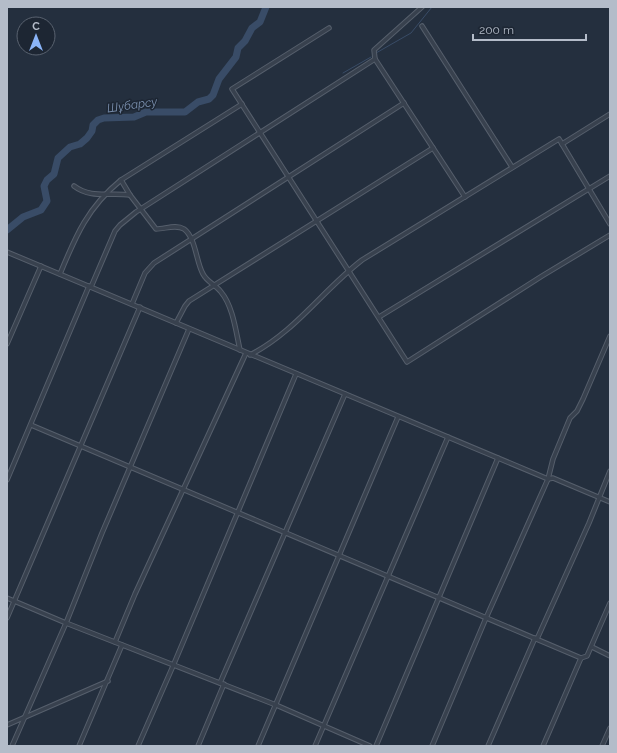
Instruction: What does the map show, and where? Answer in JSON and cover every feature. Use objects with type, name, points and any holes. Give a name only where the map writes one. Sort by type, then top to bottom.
[{"type":"street","points":[[422,7],[374,50],[375,59],[465,197]]},
{"type":"street","points":[[422,26],[512,168]]},
{"type":"street","points":[[329,28],[232,89],[407,362],[542,276],[610,235]]},
{"type":"street","points":[[7,480],[90,287],[115,231],[120,225],[140,209],[259,131],[375,59]]},
{"type":"street","points":[[132,304],[148,268],[404,103]]},
{"type":"street","points":[[60,274],[76,234],[90,211],[104,195],[121,180],[242,104]]},
{"type":"street","points":[[562,144],[610,114]]},
{"type":"street","points":[[115,642],[183,489],[248,354],[262,348],[298,321],[349,270],[559,139],[610,224]]},
{"type":"street","points":[[176,323],[189,301],[433,148]]},
{"type":"street","points":[[379,317],[610,176]]},
{"type":"street","points":[[121,180],[130,195],[156,229],[179,227],[185,230],[191,239],[204,276],[221,292],[231,314],[240,350]]},
{"type":"street","points":[[74,186],[82,192],[90,195],[120,193],[130,195]]},
{"type":"street","points":[[7,252],[398,417],[548,479],[553,478],[610,502]]},
{"type":"street","points":[[7,344],[41,266]]},
{"type":"street","points":[[7,618],[82,446],[140,307]]},
{"type":"street","points":[[7,744],[11,746],[66,623],[189,329]]},
{"type":"street","points":[[432,746],[545,482],[548,479],[553,459],[570,418],[577,411],[583,399],[610,336]]},
{"type":"street","points":[[138,746],[296,374]]},
{"type":"street","points":[[198,746],[222,684],[345,394]]},
{"type":"street","points":[[258,746],[398,417]]},
{"type":"street","points":[[31,425],[340,554],[581,658],[586,658],[592,647],[610,603]]},
{"type":"street","points":[[315,746],[448,437]]},
{"type":"street","points":[[376,746],[498,458]]},
{"type":"street","points":[[488,746],[610,471]]},
{"type":"street","points":[[7,598],[173,666],[276,705],[370,746]]},
{"type":"street","points":[[79,746],[108,681],[122,645]]},
{"type":"street","points":[[592,647],[610,656]]},
{"type":"street","points":[[543,746],[581,658]]},
{"type":"street","points":[[7,725],[108,681]]},
{"type":"street","points":[[602,746],[610,728]]},
{"type":"waterway","name":"Шұбарсу","points":[[7,230],[23,217],[41,210],[47,201],[44,186],[47,180],[54,174],[58,158],[70,147],[80,144],[87,138],[92,131],[93,125],[98,120],[104,118],[134,117],[146,112],[185,112],[198,102],[209,99],[213,95],[219,79],[236,57],[238,48],[245,41],[252,28],[260,22],[266,7]]},
{"type":"waterway","points":[[376,53],[411,33],[432,7]]},
{"type":"waterway","points":[[343,73],[371,57]]}]
